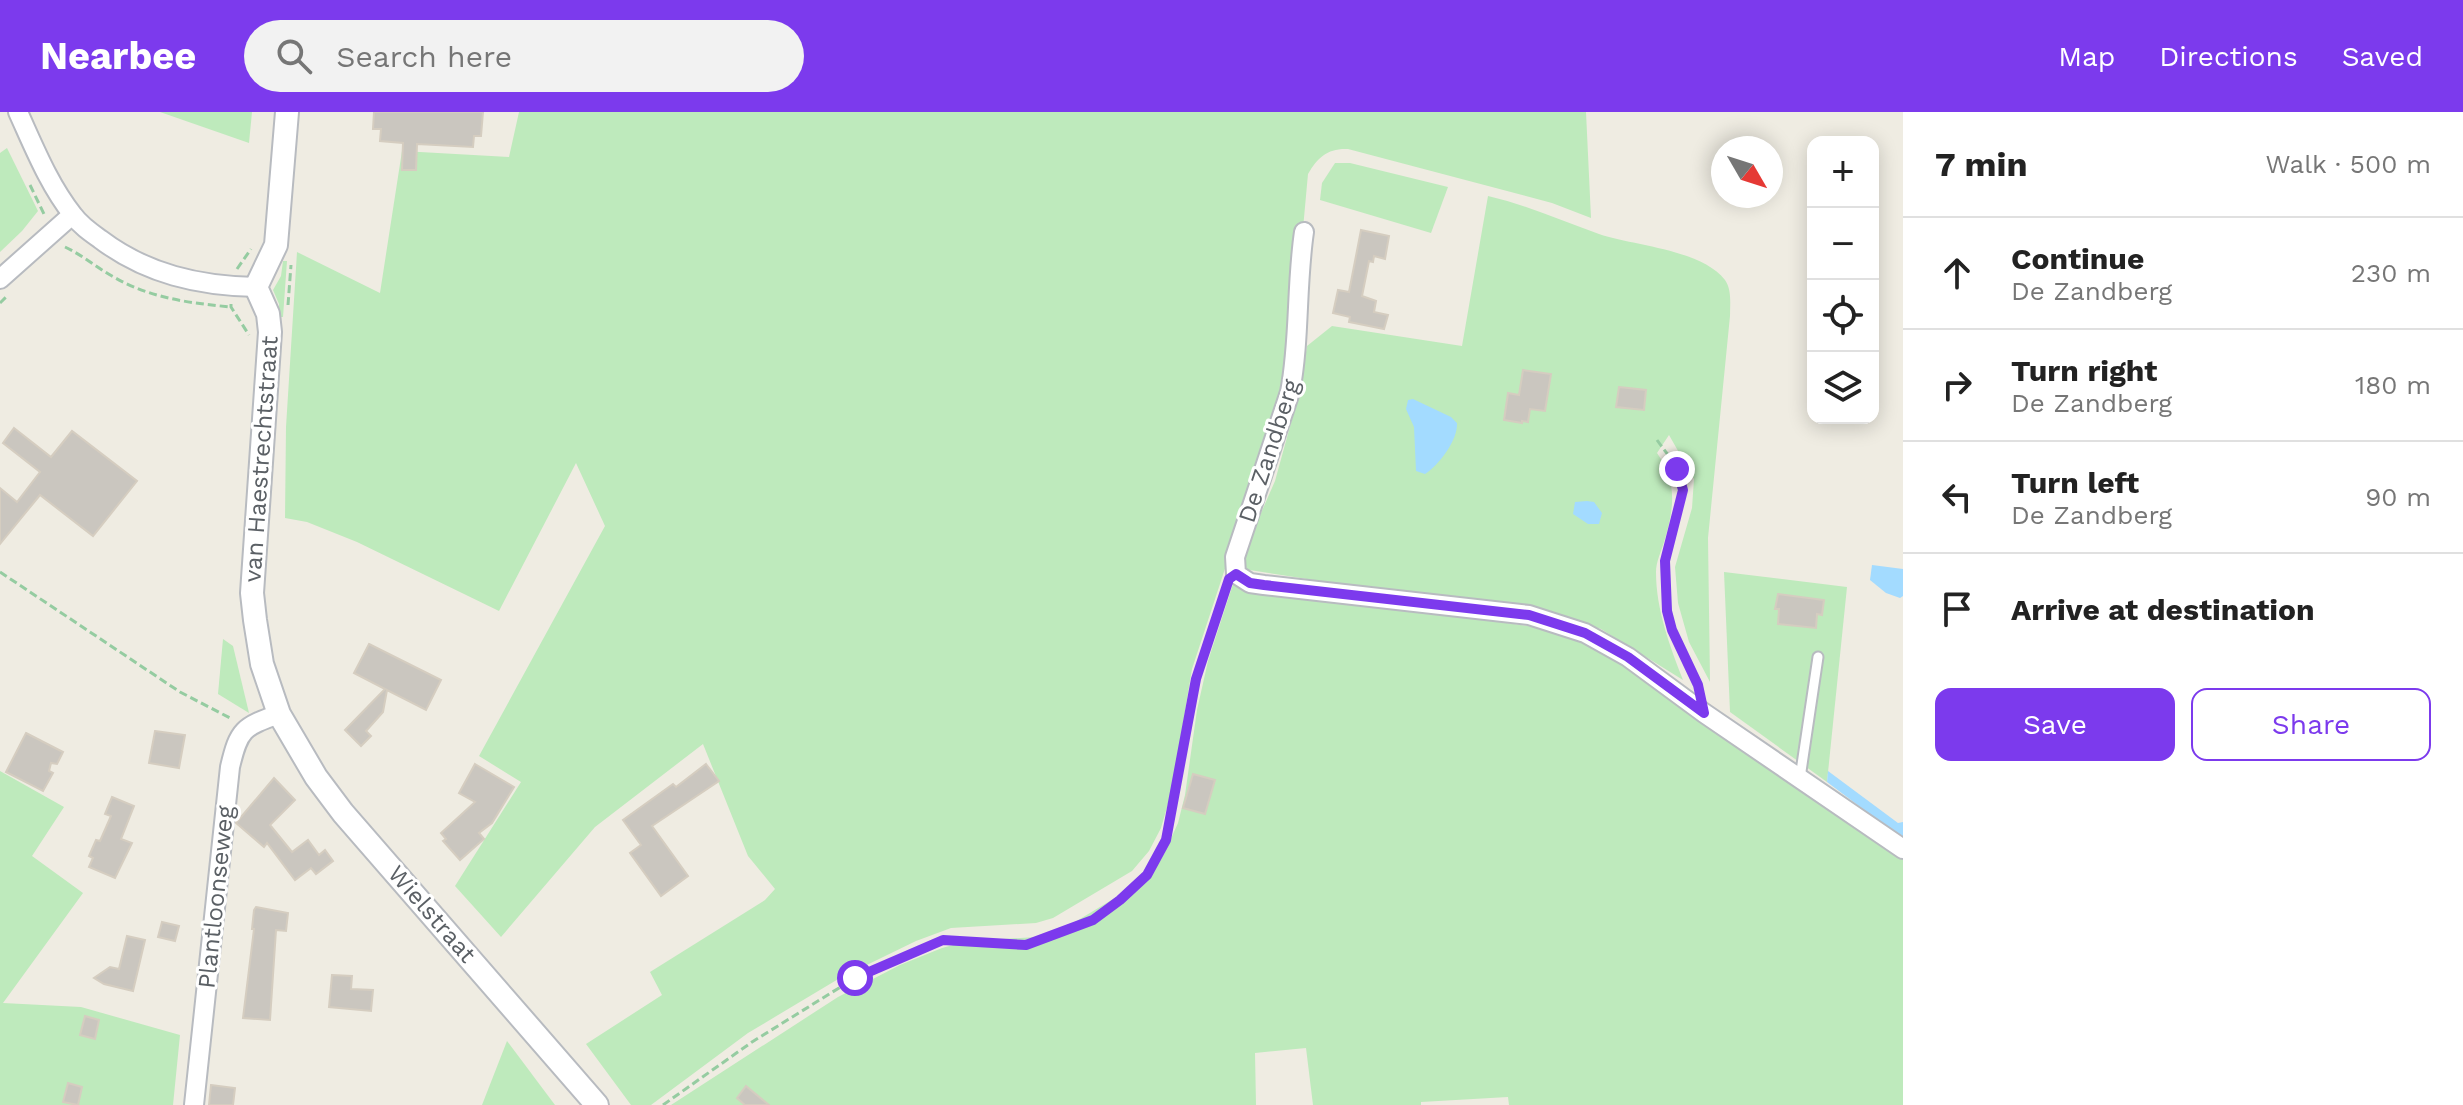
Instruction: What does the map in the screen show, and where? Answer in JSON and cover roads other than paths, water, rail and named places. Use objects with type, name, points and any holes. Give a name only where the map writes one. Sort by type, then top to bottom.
[{"type":"street","points":[[18,112],[44,167],[72,215],[118,253],[164,274],[195,281],[256,287],[276,245],[287,112]]},
{"type":"street","points":[[0,279],[72,215]]},
{"type":"street","name":"De Zandberg","points":[[1304,232],[1297,293],[1295,369],[1235,557],[1236,574],[1250,583],[1264,585],[1529,615],[1585,633],[1628,657],[1800,778]]},
{"type":"street","name":"van Haestrechtstraat","points":[[256,287],[268,314],[270,332],[252,593],[262,664],[279,714]]},
{"type":"street","name":"Plantloonseweg","points":[[194,1105],[230,767],[235,745],[246,727],[279,714]]},
{"type":"street","name":"Wielstraat","points":[[279,714],[316,777],[343,813],[597,1105]]},
{"type":"street","points":[[1800,778],[1903,849]]},
{"type":"lane","points":[[1800,778],[1818,657]]},
{"type":"water","points":[[1413,399],[1457,423],[1447,452],[1425,474],[1416,471],[1414,427],[1406,409],[1408,400]]},
{"type":"water","points":[[1575,502],[1594,502],[1602,513],[1599,524],[1588,524],[1573,514]]},
{"type":"water","points":[[1872,565],[1903,569],[1903,596],[1900,598],[1886,593],[1870,580]]},
{"type":"water","points":[[1828,771],[1898,823],[1903,822],[1903,839],[1827,782]]}]
